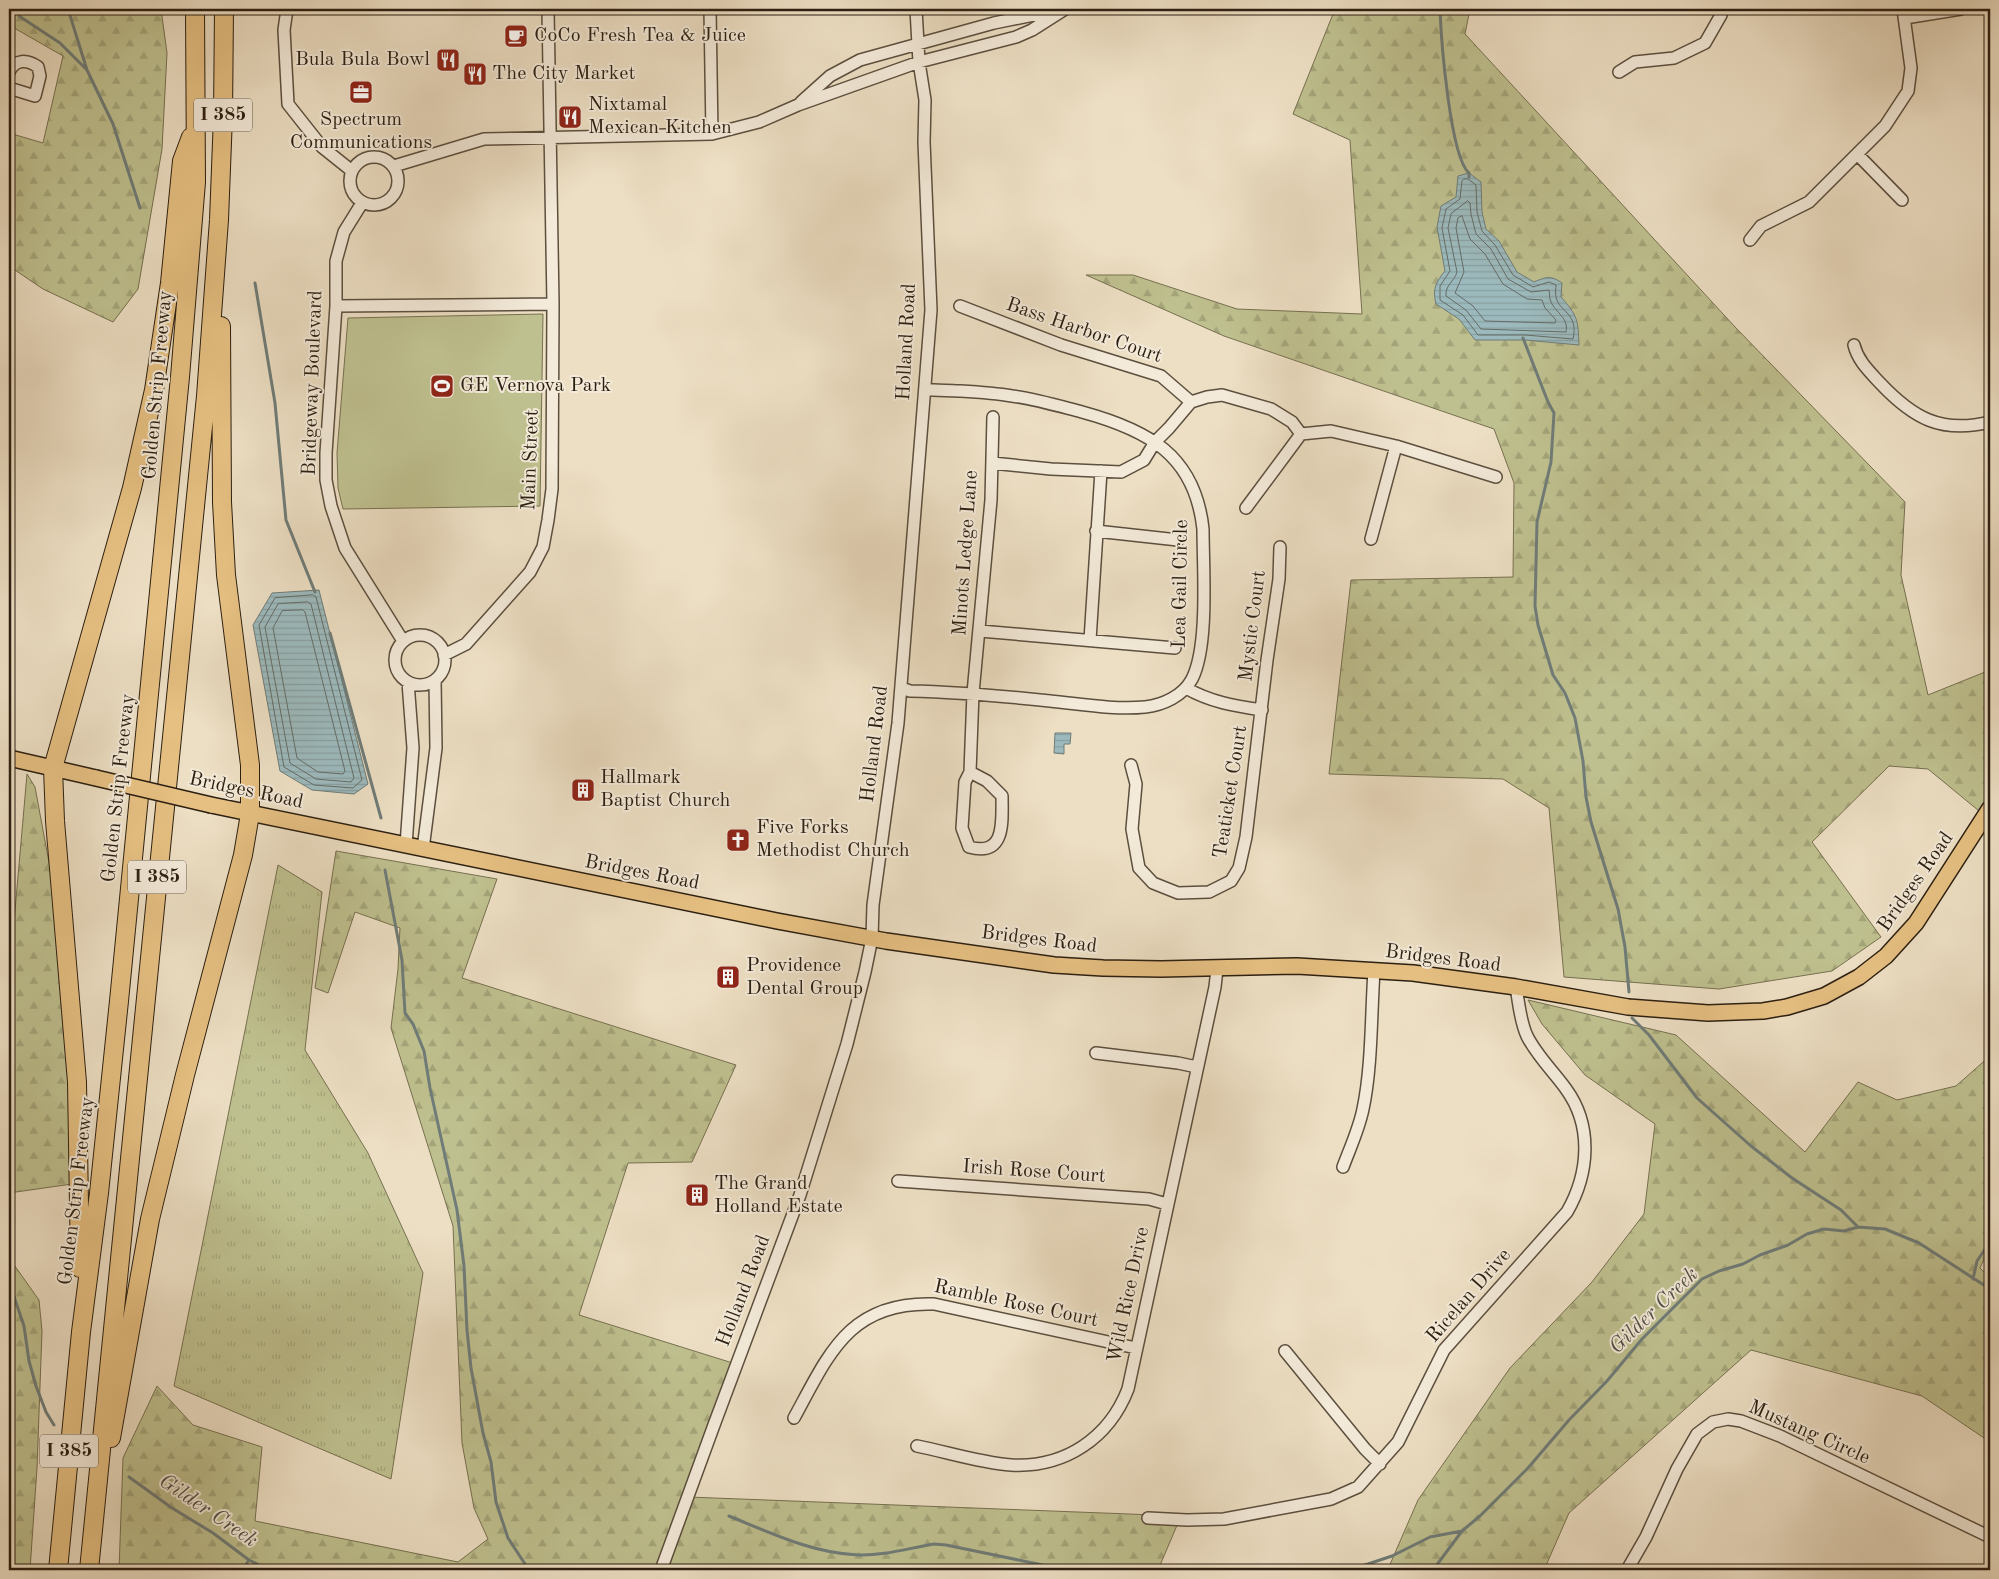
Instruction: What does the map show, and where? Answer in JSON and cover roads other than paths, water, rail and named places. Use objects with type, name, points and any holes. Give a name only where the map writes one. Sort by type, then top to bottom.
[{"type":"highway","name":"Golden Strip Freeway","points":[[58,1570],[80,1332],[99,1193],[174,453],[193,230],[196,9]]},
{"type":"highway","name":"I 385","points":[[89,1570],[91,1532],[197,490],[219,220],[223,116],[224,9]]},
{"type":"highway","points":[[80,1332],[77,1082],[55,821],[53,768],[132,488],[154,390],[170,284],[182,162],[195,122]]},
{"type":"highway","points":[[91,1532],[114,1423],[150,1219],[185,1075],[243,855],[250,814],[250,765],[226,575],[222,502],[219,220]]},
{"type":"main road","name":"Bridges Road","points":[[9,758],[250,814],[777,921],[872,938],[1054,964],[1102,968],[1217,969],[1297,966],[1445,977],[1516,987],[1628,1007],[1708,1013],[1763,1011],[1787,1007],[1824,996],[1859,977],[1886,956],[1902,940],[1927,907],[1990,808]]},
{"type":"street","points":[[287,9],[284,30],[288,104],[322,147],[352,171]]},
{"type":"street","name":"Main Street","points":[[444,655],[466,644],[524,579],[543,547],[552,489],[553,304],[548,9]]},
{"type":"street","points":[[710,9],[712,134]]},
{"type":"street","name":"Holland Road","points":[[661,1570],[800,1195],[845,1050],[872,938],[873,905],[898,723],[931,310],[924,142],[925,100],[919,62],[916,9]]},
{"type":"street","points":[[394,166],[484,138],[712,134],[759,122],[798,104],[919,62],[1016,37],[1032,30],[1064,9]]},
{"type":"street","points":[[798,104],[830,76],[860,60],[934,38],[946,37],[994,23],[1064,9]]},
{"type":"street","points":[[1620,72],[1636,62],[1674,58],[1705,43],[1721,15],[1720,9]]},
{"type":"street","points":[[1750,240],[1761,226],[1809,202],[1885,126],[1908,91],[1911,68],[1904,13],[1961,9]]},
{"type":"street","points":[[9,72],[12,66],[18,62],[26,62],[38,67],[40,76],[35,96],[9,88]]},
{"type":"street","points":[[1858,154],[1902,200]]},
{"type":"street","points":[[371,157],[387,160],[394,166],[399,182],[393,197],[386,202],[370,206],[362,203],[352,192],[350,178],[356,164],[371,157]]},
{"type":"street","name":"Bridgeway Boulevard","points":[[362,203],[344,232],[336,261],[336,306],[326,453],[326,480],[331,506],[345,548],[403,641]]},
{"type":"street","points":[[336,306],[553,304]]},
{"type":"street","name":"Bass Harbor Court","points":[[960,306],[1061,345],[1161,376],[1191,402]]},
{"type":"street","points":[[1854,345],[1863,365],[1893,397],[1915,414],[1932,422],[1951,426],[1969,426],[1990,422]]},
{"type":"street","name":"Lea Gail Circle","points":[[925,389],[1038,400],[1124,425],[1155,442],[1168,452],[1184,469],[1193,485],[1201,513],[1203,543],[1202,633],[1197,666],[1186,688]]},
{"type":"street","points":[[992,463],[1051,469],[1121,472],[1144,460],[1155,442],[1191,402],[1207,397],[1222,396],[1271,410],[1292,422],[1301,434]]},
{"type":"street","name":"Minots Ledge Lane","points":[[970,772],[987,781],[1002,796],[1002,820],[999,839],[991,847],[980,850],[969,847],[962,828],[964,782],[970,772],[973,693],[991,500],[993,416]]},
{"type":"street","points":[[1246,508],[1301,434],[1331,431],[1396,446],[1496,477]]},
{"type":"street","points":[[1371,538],[1396,446]]},
{"type":"street","points":[[1090,640],[1096,532],[1102,471]]},
{"type":"street","points":[[1096,532],[1178,540]]},
{"type":"street","name":"Mystic Court","points":[[1262,710],[1268,651],[1279,579],[1280,547]]},
{"type":"street","points":[[980,631],[1175,648]]},
{"type":"street","points":[[423,849],[436,748],[436,680],[444,666],[444,655],[440,644],[425,635],[413,636],[403,641],[396,650],[394,660],[400,676],[408,682],[419,685],[436,680]]},
{"type":"street","points":[[406,846],[413,748],[408,682]]},
{"type":"street","points":[[901,688],[910,691],[973,693],[1130,708],[1160,704],[1172,699],[1186,688],[1202,697],[1262,710]]},
{"type":"street","name":"Teaticket Court","points":[[1131,765],[1136,784],[1132,829],[1139,868],[1153,883],[1178,892],[1209,892],[1231,881],[1239,868],[1246,837],[1262,710]]},
{"type":"street","name":"Wild Rice Drive","points":[[917,1446],[1010,1465],[1044,1463],[1069,1455],[1097,1436],[1116,1414],[1128,1389],[1215,987],[1217,969]]},
{"type":"street","points":[[1343,1167],[1363,1108],[1374,971]]},
{"type":"street","name":"Ricelan Drive","points":[[1148,1518],[1224,1519],[1331,1499],[1358,1487],[1398,1442],[1444,1350],[1562,1219],[1572,1204],[1581,1181],[1586,1149],[1580,1118],[1570,1096],[1536,1052],[1527,1036],[1520,1013],[1516,987]]},
{"type":"street","points":[[1096,1053],[1197,1067]]},
{"type":"street","name":"Irish Rose Court","points":[[898,1181],[1149,1199],[1167,1204]]},
{"type":"street","name":"Ramble Rose Court","points":[[794,1418],[825,1363],[843,1337],[868,1317],[899,1305],[934,1304],[1136,1348]]},
{"type":"street","points":[[1285,1351],[1364,1449],[1380,1464]]},
{"type":"street","name":"Mustang Circle","points":[[1627,1570],[1646,1537],[1677,1469],[1697,1434],[1713,1422],[1728,1419],[1741,1421],[1780,1436],[1990,1537]]},
{"type":"water","points":[[1469,173],[1481,182],[1482,212],[1486,229],[1499,241],[1517,272],[1534,282],[1548,278],[1562,283],[1561,297],[1571,309],[1576,319],[1579,345],[1525,340],[1475,340],[1459,319],[1436,304],[1434,294],[1436,286],[1445,271],[1437,227],[1441,206],[1456,197],[1458,176]]},
{"type":"water","points":[[319,590],[368,784],[354,794],[312,790],[280,771],[253,625],[272,593]]},
{"type":"water","points":[[1055,733],[1071,733],[1070,744],[1064,744],[1064,754],[1054,753]]},
{"type":"waterway","points":[[68,9],[87,70],[113,124],[140,208]]},
{"type":"waterway","points":[[1440,9],[1442,45],[1452,122],[1462,163],[1469,173],[1469,177]]},
{"type":"waterway","points":[[19,16],[60,43],[87,70]]},
{"type":"waterway","points":[[255,283],[275,403],[286,520],[315,592]]},
{"type":"waterway","points":[[1523,338],[1554,413],[1551,462],[1537,522],[1535,606],[1538,625],[1553,675],[1565,693],[1575,718],[1591,822],[1618,909],[1625,947],[1629,992]]},
{"type":"waterway","points":[[330,633],[381,818]]},
{"type":"waterway","points":[[385,870],[402,960],[405,1013],[413,1024],[424,1051],[430,1088],[457,1210],[464,1266],[471,1368],[483,1433],[491,1462],[496,1502],[508,1538],[529,1570]]},
{"type":"waterway","points":[[1632,1018],[1649,1035],[1697,1098],[1751,1146],[1792,1178],[1841,1210],[1858,1227]]},
{"type":"waterway","name":"Gilder Creek","points":[[1433,1570],[1462,1531],[1480,1516],[1528,1468],[1569,1420],[1607,1381],[1642,1339],[1702,1279],[1788,1245],[1807,1234],[1824,1229],[1844,1231],[1858,1227],[1885,1229],[1919,1243],[1990,1289]]},
{"type":"waterway","points":[[1973,1279],[1977,1261],[1990,1242]]},
{"type":"waterway","name":"Gilder Creek","points":[[9,1282],[24,1326],[29,1361],[36,1386],[46,1412],[54,1425]]},
{"type":"waterway","name":"Gilder Creek","points":[[129,1477],[172,1508],[213,1533],[249,1560],[269,1570]]},
{"type":"waterway","points":[[729,1516],[792,1541],[841,1553],[858,1555],[877,1554],[934,1544],[1062,1570]]},
{"type":"waterway","points":[[1350,1570],[1392,1556],[1430,1537],[1462,1531]]},
{"type":"waterway","points":[[242,1570],[249,1560]]},
{"type":"place","name":"CoCo Fresh Tea & Juice","points":[[516,36]]},
{"type":"place","name":"Bula Bula Bowl","points":[[448,60]]},
{"type":"place","name":"The City Market","points":[[475,74]]},
{"type":"place","name":"Spectrum Communications","points":[[361,92]]},
{"type":"place","name":"Nixtamal Mexican Kitchen","points":[[570,117]]},
{"type":"place","name":"GE Vernova Park","points":[[442,386]]},
{"type":"place","name":"Hallmark Baptist Church","points":[[583,790]]},
{"type":"place","name":"Five Forks Methodist Church","points":[[738,840]]},
{"type":"place","name":"Providence Dental Group","points":[[728,977]]},
{"type":"place","name":"The Grand Holland Estate","points":[[697,1195]]}]
